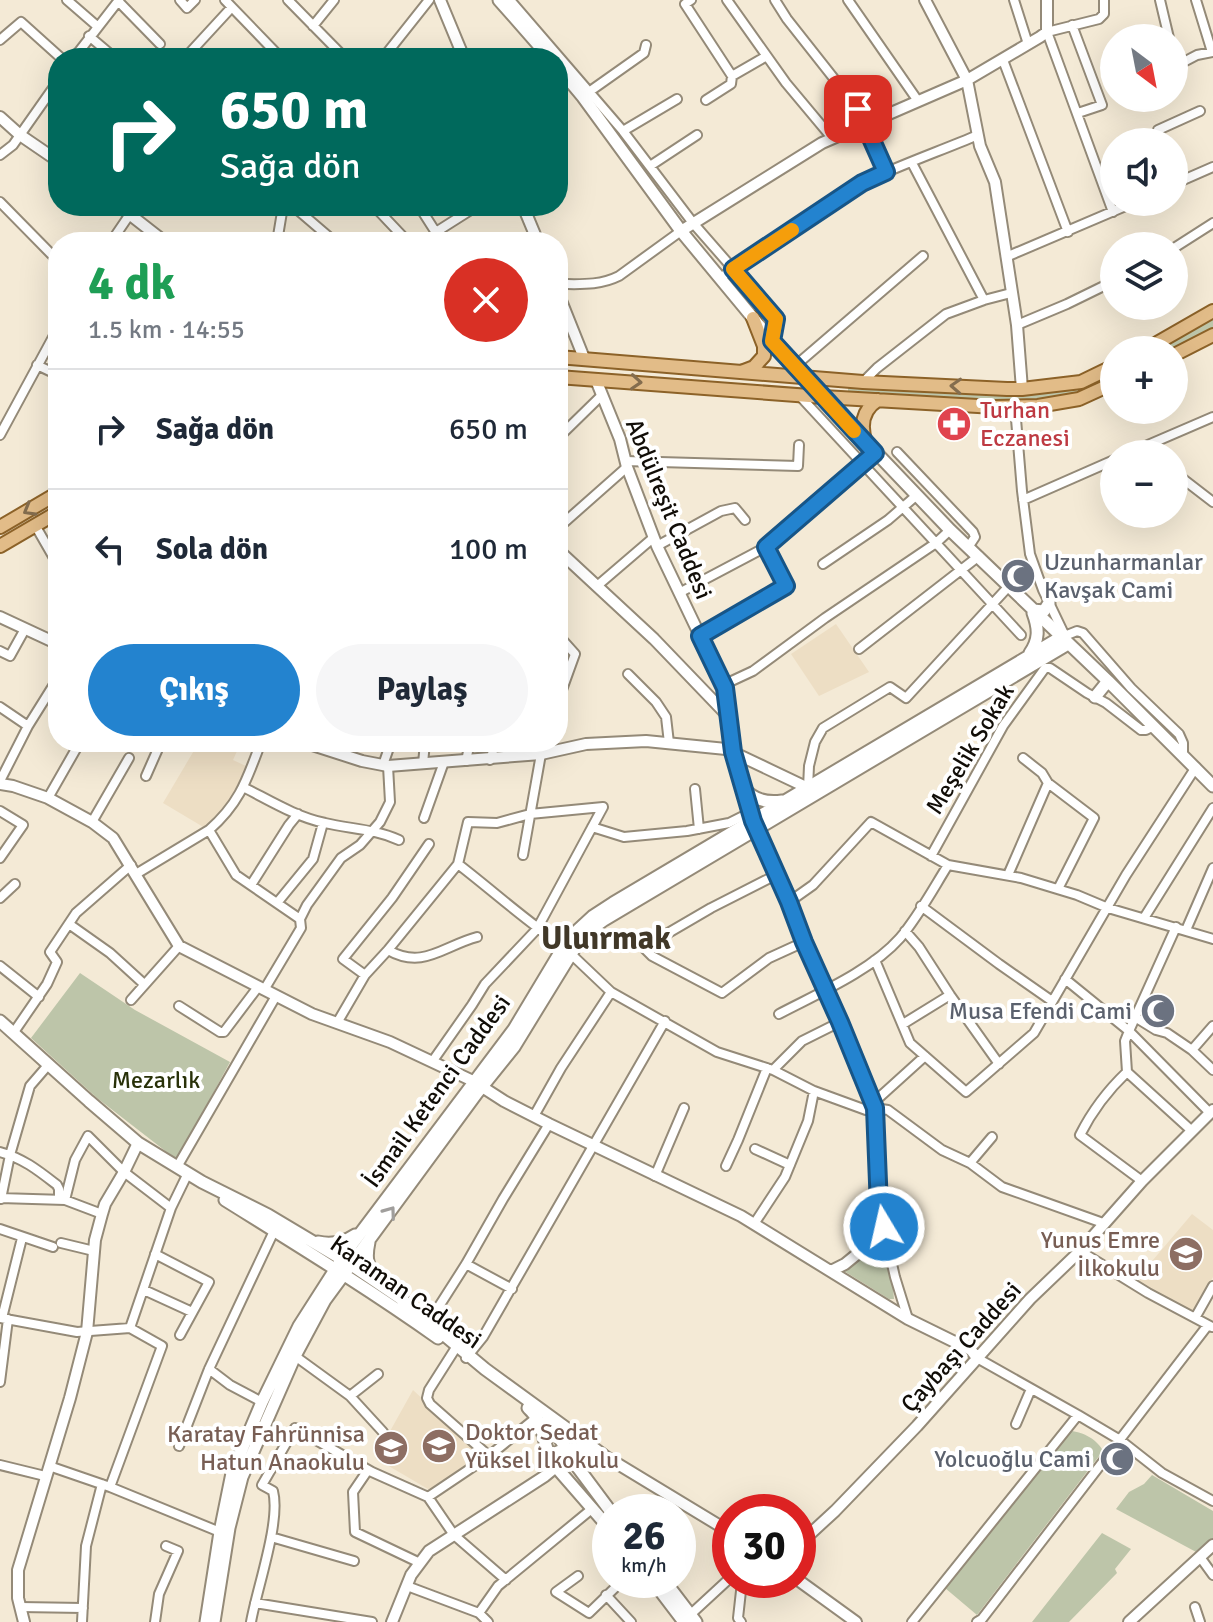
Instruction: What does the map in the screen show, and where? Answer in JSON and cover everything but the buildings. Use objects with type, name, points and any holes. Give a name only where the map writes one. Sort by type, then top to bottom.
[{"type":"main road","points":[[503,0],[542,48]]},
{"type":"main road","points":[[568,77],[586,94],[681,231],[772,341],[950,530],[1108,681],[1128,692],[1154,726],[1213,786]]},
{"type":"main road","points":[[1169,336],[1213,311]]},
{"type":"main road","points":[[740,372],[754,367],[764,356],[764,346],[753,318]]},
{"type":"main road","points":[[1188,348],[1213,335]]},
{"type":"main road","points":[[568,357],[863,382],[1022,389],[1081,382],[1100,373]]},
{"type":"main road","points":[[568,378],[823,397],[1015,407],[1079,399],[1100,389]]},
{"type":"main road","points":[[870,448],[862,430],[864,417],[869,407],[878,400]]},
{"type":"main road","points":[[0,527],[48,499]]},
{"type":"main road","points":[[0,546],[48,518]]},
{"type":"main road","points":[[1031,608],[1044,611],[1049,603]]},
{"type":"main road","points":[[1025,659],[1036,644],[1038,635],[1031,608]]},
{"type":"main road","name":"İsmail Ketenci Caddesi","points":[[342,1266],[370,1239],[567,950],[578,928],[593,916],[947,704],[1064,639]]},
{"type":"main road","name":"İsmail Ketenci Caddesi","points":[[754,821],[883,753],[1064,639]]},
{"type":"main road","points":[[1095,697],[1108,681]]},
{"type":"main road","points":[[744,788],[748,794],[765,801],[790,799]]},
{"type":"main road","name":"Karaman Caddesi","points":[[0,1021],[138,1143],[310,1241],[456,1348]]},
{"type":"main road","name":"İsmail Ketenci Caddesi","points":[[342,1266],[364,1227],[477,1084]]},
{"type":"main road","name":"Karaman Caddesi","points":[[202,1182],[274,1231],[381,1285],[540,1414],[603,1455]]},
{"type":"main road","points":[[310,1241],[340,1243],[364,1227]]},
{"type":"main road","points":[[370,1239],[366,1256],[370,1269],[381,1285]]},
{"type":"main road","points":[[214,1622],[229,1528],[242,1477],[295,1356],[342,1266]]},
{"type":"main road","points":[[206,1622],[232,1473],[299,1326],[342,1266]]},
{"type":"main road","points":[[540,1414],[547,1449],[556,1466],[592,1507]]},
{"type":"main road","name":"Karaman Caddesi","points":[[540,1414],[598,1494]]},
{"type":"main road","points":[[556,1466],[555,1454],[560,1450],[569,1454],[588,1450],[603,1455]]},
{"type":"main road","points":[[556,1466],[568,1468],[569,1454]]},
{"type":"main road","points":[[670,1598],[690,1619]]},
{"type":"main road","points":[[676,1598],[690,1619]]},
{"type":"street","points":[[67,0],[97,26]]},
{"type":"street","points":[[81,48],[118,0],[160,44]]},
{"type":"street","points":[[180,0],[187,8],[195,0]]},
{"type":"street","points":[[288,0],[335,48]]},
{"type":"street","points":[[313,26],[334,0]]},
{"type":"street","points":[[391,48],[429,0]]},
{"type":"street","points":[[440,0],[460,48]]},
{"type":"street","points":[[503,0],[545,48]]},
{"type":"street","points":[[691,0],[685,4],[732,76],[731,84],[706,100]]},
{"type":"street","points":[[727,0],[765,57],[832,138]]},
{"type":"street","points":[[775,0],[858,109],[886,172]]},
{"type":"street","points":[[848,0],[918,101]]},
{"type":"street","points":[[925,0],[967,80],[980,146],[995,182],[1017,325],[1022,389]]},
{"type":"street","points":[[1014,0],[1028,44]]},
{"type":"street","points":[[1047,0],[1047,32],[1100,175]]},
{"type":"street","points":[[568,284],[598,284],[619,276],[693,223],[832,138],[967,80],[1047,32],[1099,19],[1104,14],[1104,0]]},
{"type":"street","points":[[1160,0],[1166,24]]},
{"type":"street","points":[[1188,58],[1213,52],[1196,0]]},
{"type":"street","points":[[195,48],[228,4],[271,48]]},
{"type":"street","points":[[0,40],[21,22],[50,48]]},
{"type":"street","points":[[1072,25],[1102,105],[1078,113]]},
{"type":"street","points":[[89,36],[103,48]]},
{"type":"street","points":[[586,94],[644,53],[646,45]]},
{"type":"street","points":[[732,76],[765,57]]},
{"type":"street","points":[[1003,60],[1068,232]]},
{"type":"street","points":[[568,74],[623,131],[693,223],[776,319],[772,341]]},
{"type":"street","points":[[0,155],[13,145],[48,98]]},
{"type":"street","points":[[623,131],[677,99]]},
{"type":"street","points":[[1162,128],[1200,111]]},
{"type":"street","points":[[0,117],[48,154]]},
{"type":"street","points":[[650,166],[697,135]]},
{"type":"street","points":[[720,278],[862,183],[978,135]]},
{"type":"street","points":[[912,163],[984,300]]},
{"type":"street","points":[[1188,178],[1213,167]]},
{"type":"street","points":[[0,202],[48,251]]},
{"type":"street","points":[[133,216],[153,232]]},
{"type":"street","points":[[305,216],[323,232]]},
{"type":"street","points":[[383,216],[399,232]]},
{"type":"street","points":[[426,216],[436,232],[461,216]]},
{"type":"street","points":[[1006,257],[1104,216]]},
{"type":"street","points":[[1188,239],[1213,223]]},
{"type":"street","points":[[795,366],[923,256]]},
{"type":"street","points":[[1017,325],[1100,288]]},
{"type":"street","points":[[863,382],[946,314],[1011,293]]},
{"type":"street","points":[[568,318],[584,358]]},
{"type":"street","points":[[0,435],[48,346]]},
{"type":"street","points":[[37,365],[48,370]]},
{"type":"street","name":"Abdülreşit Caddesi","points":[[596,380],[655,542],[723,685],[733,752],[754,821],[874,1106],[879,1207],[873,1231],[856,1255],[831,1271]]},
{"type":"street","points":[[797,394],[1021,635]]},
{"type":"street","points":[[568,428],[602,395]]},
{"type":"street","points":[[1015,407],[1030,554],[1064,639],[1077,631],[1083,633],[1128,692],[1179,734],[1183,754]]},
{"type":"street","points":[[1159,440],[1213,417]]},
{"type":"street","points":[[568,519],[626,464],[798,466],[799,445]]},
{"type":"street","points":[[679,593],[766,547],[863,464],[870,448]]},
{"type":"street","points":[[897,452],[973,532],[975,537],[969,546]]},
{"type":"street","points":[[1023,500],[1100,466]]},
{"type":"street","points":[[1188,483],[1212,501]]},
{"type":"street","points":[[823,564],[904,508],[917,495]]},
{"type":"street","points":[[597,586],[655,542],[721,511],[735,508],[745,520]]},
{"type":"street","points":[[35,525],[48,548]]},
{"type":"street","points":[[723,685],[753,671],[936,543],[950,530]]},
{"type":"street","points":[[700,636],[786,586],[766,547]]},
{"type":"street","points":[[859,649],[979,556]]},
{"type":"street","points":[[568,559],[654,639],[728,717]]},
{"type":"street","points":[[568,748],[646,741],[726,749],[808,788],[815,742],[823,728],[890,687],[906,698],[1009,586]]},
{"type":"street","points":[[0,617],[48,639]]},
{"type":"street","points":[[0,651],[10,656],[25,629]]},
{"type":"street","points":[[568,646],[575,654],[568,673]]},
{"type":"street","name":"Meşelik Sokak","points":[[931,856],[1003,726],[1042,670],[1048,668],[1095,697]]},
{"type":"street","points":[[628,674],[656,702],[666,717],[669,743]]},
{"type":"street","points":[[48,694],[4,763],[0,782],[48,798],[92,822],[113,838],[179,946],[308,1012],[390,1042],[432,1062],[549,1124],[741,1216],[908,1319],[971,1350],[977,1358],[1120,1440],[1162,1473],[1213,1501]]},
{"type":"street","points":[[1095,697],[1141,730],[1154,726]]},
{"type":"street","points":[[0,707],[28,726]]},
{"type":"street","points":[[48,798],[74,752]]},
{"type":"street","points":[[146,776],[157,752]]},
{"type":"street","points":[[14,1032],[47,984],[57,962],[50,952],[76,913],[134,870],[209,830],[218,822],[240,795],[257,752]]},
{"type":"street","points":[[335,752],[386,766],[490,760],[550,752]]},
{"type":"street","points":[[179,1006],[224,1032],[261,988],[301,928],[300,919],[307,905],[341,858],[360,845],[380,822],[390,802],[386,766],[389,752]]},
{"type":"street","points":[[423,764],[424,752]]},
{"type":"street","points":[[466,761],[468,752]]},
{"type":"street","points":[[490,760],[493,752]]},
{"type":"street","points":[[523,855],[541,754]]},
{"type":"street","points":[[92,822],[129,758]]},
{"type":"street","points":[[1023,758],[1042,773],[1048,783],[1094,818],[1058,889]]},
{"type":"street","points":[[424,818],[444,762]]},
{"type":"street","points":[[875,960],[910,1043],[966,1092],[1034,1033],[1142,851],[1196,767]]},
{"type":"street","points":[[1008,875],[1048,783]]},
{"type":"street","points":[[243,787],[323,823],[373,830],[399,840]]},
{"type":"street","points":[[695,789],[699,829]]},
{"type":"street","points":[[337,1023],[365,975],[458,864],[468,822],[497,823],[530,814],[603,807],[537,929],[485,984],[432,1062]]},
{"type":"street","points":[[1144,918],[1213,808]]},
{"type":"street","points":[[0,811],[23,825],[0,858]]},
{"type":"street","points":[[251,885],[298,814]]},
{"type":"street","points":[[592,827],[624,837],[754,821]]},
{"type":"street","points":[[789,902],[813,885],[871,822],[948,865],[1008,875],[1213,939]]},
{"type":"street","points":[[277,903],[313,859],[323,823]]},
{"type":"street","points":[[209,830],[236,875],[300,919]]},
{"type":"street","points":[[365,975],[343,959],[392,898],[429,844]]},
{"type":"street","points":[[458,864],[567,950],[611,992],[717,1052],[770,1069],[814,1091],[866,1110],[874,1106],[925,1056]]},
{"type":"street","points":[[779,1014],[875,960],[905,931],[948,865]]},
{"type":"street","points":[[1186,930],[1213,868]]},
{"type":"street","points":[[776,875],[711,908],[645,949],[652,956],[722,993],[769,958],[804,942]]},
{"type":"street","points":[[0,898],[15,884]]},
{"type":"street","points":[[921,906],[1052,1001]]},
{"type":"street","points":[[69,924],[110,953],[144,984]]},
{"type":"street","points":[[1176,927],[1125,1041],[1127,1072],[1192,1131]]},
{"type":"street","points":[[905,931],[999,1064]]},
{"type":"street","points":[[388,950],[399,957],[424,959],[477,937]]},
{"type":"street","points":[[131,1000],[179,946]]},
{"type":"street","points":[[0,966],[39,997]]},
{"type":"street","points":[[1065,979],[1129,1031],[1212,1112]]},
{"type":"street","points":[[534,1116],[611,992]]},
{"type":"street","points":[[903,1024],[950,995]]},
{"type":"street","points":[[130,1328],[182,1170],[276,996]]},
{"type":"street","points":[[1135,1017],[1167,1033],[1192,1050],[1213,1070]]},
{"type":"street","points":[[467,1357],[512,1289],[665,1021]]},
{"type":"street","points":[[726,1166],[770,1069],[802,1041],[840,1022]]},
{"type":"street","points":[[1192,1050],[1213,1026]]},
{"type":"street","points":[[49,1064],[30,1086],[0,1198],[62,1200],[102,1214]]},
{"type":"street","points":[[1127,1072],[1090,1114],[1080,1135],[1142,1181]]},
{"type":"street","points":[[754,1224],[785,1177],[808,1121],[814,1091]]},
{"type":"street","points":[[874,1106],[888,1110],[942,1150],[970,1163],[1002,1187],[1103,1223]]},
{"type":"street","points":[[655,1176],[684,1108]]},
{"type":"street","name":"Çaybaşı Caddesi","points":[[816,1528],[917,1426],[1142,1181],[1212,1112]]},
{"type":"street","points":[[429,1322],[549,1124]]},
{"type":"street","points":[[62,1200],[75,1160],[88,1136],[124,1172],[171,1208]]},
{"type":"street","points":[[970,1163],[992,1137]]},
{"type":"street","points":[[24,1622],[17,1587],[20,1563],[87,1332],[95,1240],[105,1204],[138,1143]]},
{"type":"street","points":[[755,1149],[790,1165]]},
{"type":"street","points":[[0,1152],[34,1167],[57,1185],[62,1200]]},
{"type":"street","points":[[879,1207],[908,1319]]},
{"type":"street","points":[[0,1229],[22,1238],[94,1251]]},
{"type":"street","points":[[179,1446],[209,1369],[274,1231]]},
{"type":"street","points":[[0,1382],[3,1318],[22,1238]]},
{"type":"street","points":[[977,1622],[1211,1326],[1137,1287],[1080,1251]]},
{"type":"street","points":[[155,1254],[209,1282],[180,1335]]},
{"type":"street","points":[[466,1264],[512,1289]]},
{"type":"street","points":[[1195,1318],[1213,1286]]},
{"type":"street","points":[[144,1290],[192,1312]]},
{"type":"street","points":[[3,1318],[77,1332],[130,1328],[162,1346],[106,1485],[86,1546],[82,1622]]},
{"type":"street","points":[[456,1348],[427,1398],[489,1456]]},
{"type":"street","points":[[295,1356],[350,1396],[383,1432]]},
{"type":"street","points":[[209,1369],[230,1385],[262,1402]]},
{"type":"street","points":[[350,1396],[378,1374]]},
{"type":"street","points":[[1016,1424],[1031,1389]]},
{"type":"street","points":[[428,1497],[489,1456],[540,1414]]},
{"type":"street","points":[[912,1622],[1078,1415]]},
{"type":"street","points":[[254,1621],[255,1603],[271,1537],[275,1499],[273,1491],[262,1485],[295,1428],[368,1470],[428,1497],[454,1535],[506,1580]]},
{"type":"street","points":[[603,1455],[712,1521]]},
{"type":"street","points":[[0,1465],[47,1471],[106,1485],[220,1532]]},
{"type":"street","points":[[392,1622],[411,1575],[429,1551],[556,1466]]},
{"type":"street","points":[[368,1470],[353,1492],[355,1532],[420,1563]]},
{"type":"street","points":[[479,1613],[498,1586],[592,1509]]},
{"type":"street","points":[[271,1537],[354,1561]]},
{"type":"street","points":[[1129,1622],[1213,1545]]},
{"type":"street","points":[[155,1622],[159,1594],[178,1551],[166,1546]]},
{"type":"street","points":[[1200,1557],[1213,1575]]},
{"type":"street","points":[[578,1576],[556,1592],[589,1613],[603,1598]]},
{"type":"street","points":[[407,1586],[479,1613],[488,1622]]},
{"type":"street","points":[[816,1593],[856,1622]]},
{"type":"street","points":[[690,1619],[712,1596]]},
{"type":"street","points":[[609,1598],[631,1622]]},
{"type":"street","points":[[740,1598],[738,1618],[741,1622]]},
{"type":"street","points":[[255,1603],[372,1622]]},
{"type":"street","points":[[20,1607],[83,1608]]},
{"type":"street","points":[[1195,1607],[1200,1622]]},
{"type":"shaded area","points":[[836,624],[869,672],[819,696],[791,654]]},
{"type":"shaded area","points":[[193,752],[237,752],[233,760],[248,767],[230,802],[205,828],[163,803]]},
{"type":"shaded area","name":"Yunus Emre İlkokulu","points":[[1192,1214],[1213,1230],[1213,1277],[1194,1312],[1136,1280]]},
{"type":"shaded area","name":"Doktor Sedat Yüksel İlkokulu","points":[[413,1390],[480,1453],[480,1458],[436,1488],[428,1489],[375,1458]]},
{"type":"green space","points":[[1213,319],[1213,332],[1188,344],[1188,336],[1181,336]]},
{"type":"green space","points":[[1100,374],[1100,384],[1079,393],[1017,403],[896,397],[848,391],[848,385],[1023,393]]},
{"type":"green space","name":"Mezarlık","points":[[80,973],[135,1010],[230,1062],[177,1160],[97,1098],[31,1038]]},
{"type":"green space","points":[[877,1234],[894,1299],[889,1299],[844,1271],[861,1255]]},
{"type":"green space","points":[[1071,1431],[1090,1437],[1103,1451],[977,1615],[945,1588]]},
{"type":"green space","points":[[1152,1475],[1213,1511],[1213,1541],[1198,1553],[1116,1509],[1129,1492],[1144,1484]]},
{"type":"green space","points":[[1102,1533],[1131,1549],[1115,1569],[1117,1573],[1069,1622],[1032,1622]]},
{"type":"slow traffic","points":[[792,230],[733,269],[776,319],[772,341],[854,431]]},
{"type":"place","name":"Turhan Eczanesi","points":[[954,424]]},
{"type":"place","name":"Uzunharmanlar Kavşak Cami","points":[[1018,576]]},
{"type":"place","name":"Musa Efendi Cami","points":[[1158,1011]]},
{"type":"place","name":"Yunus Emre İlkokulu","points":[[1186,1254]]},
{"type":"place","name":"Doktor Sedat Yüksel İlkokulu","points":[[439,1446]]},
{"type":"place","name":"Karatay Fahrünnisa Hatun Anaokulu","points":[[391,1448]]},
{"type":"place","name":"Yolcuoğlu Cami","points":[[1117,1459]]},
{"type":"district","name":"Uluırmak","points":[[606,938]]},
{"type":"route","points":[[858,109],[886,172],[862,183],[733,269],[776,319],[772,341],[875,453],[766,547],[786,586],[700,636],[725,688],[733,752],[753,821],[875,1108],[879,1207],[884,1227]]}]
